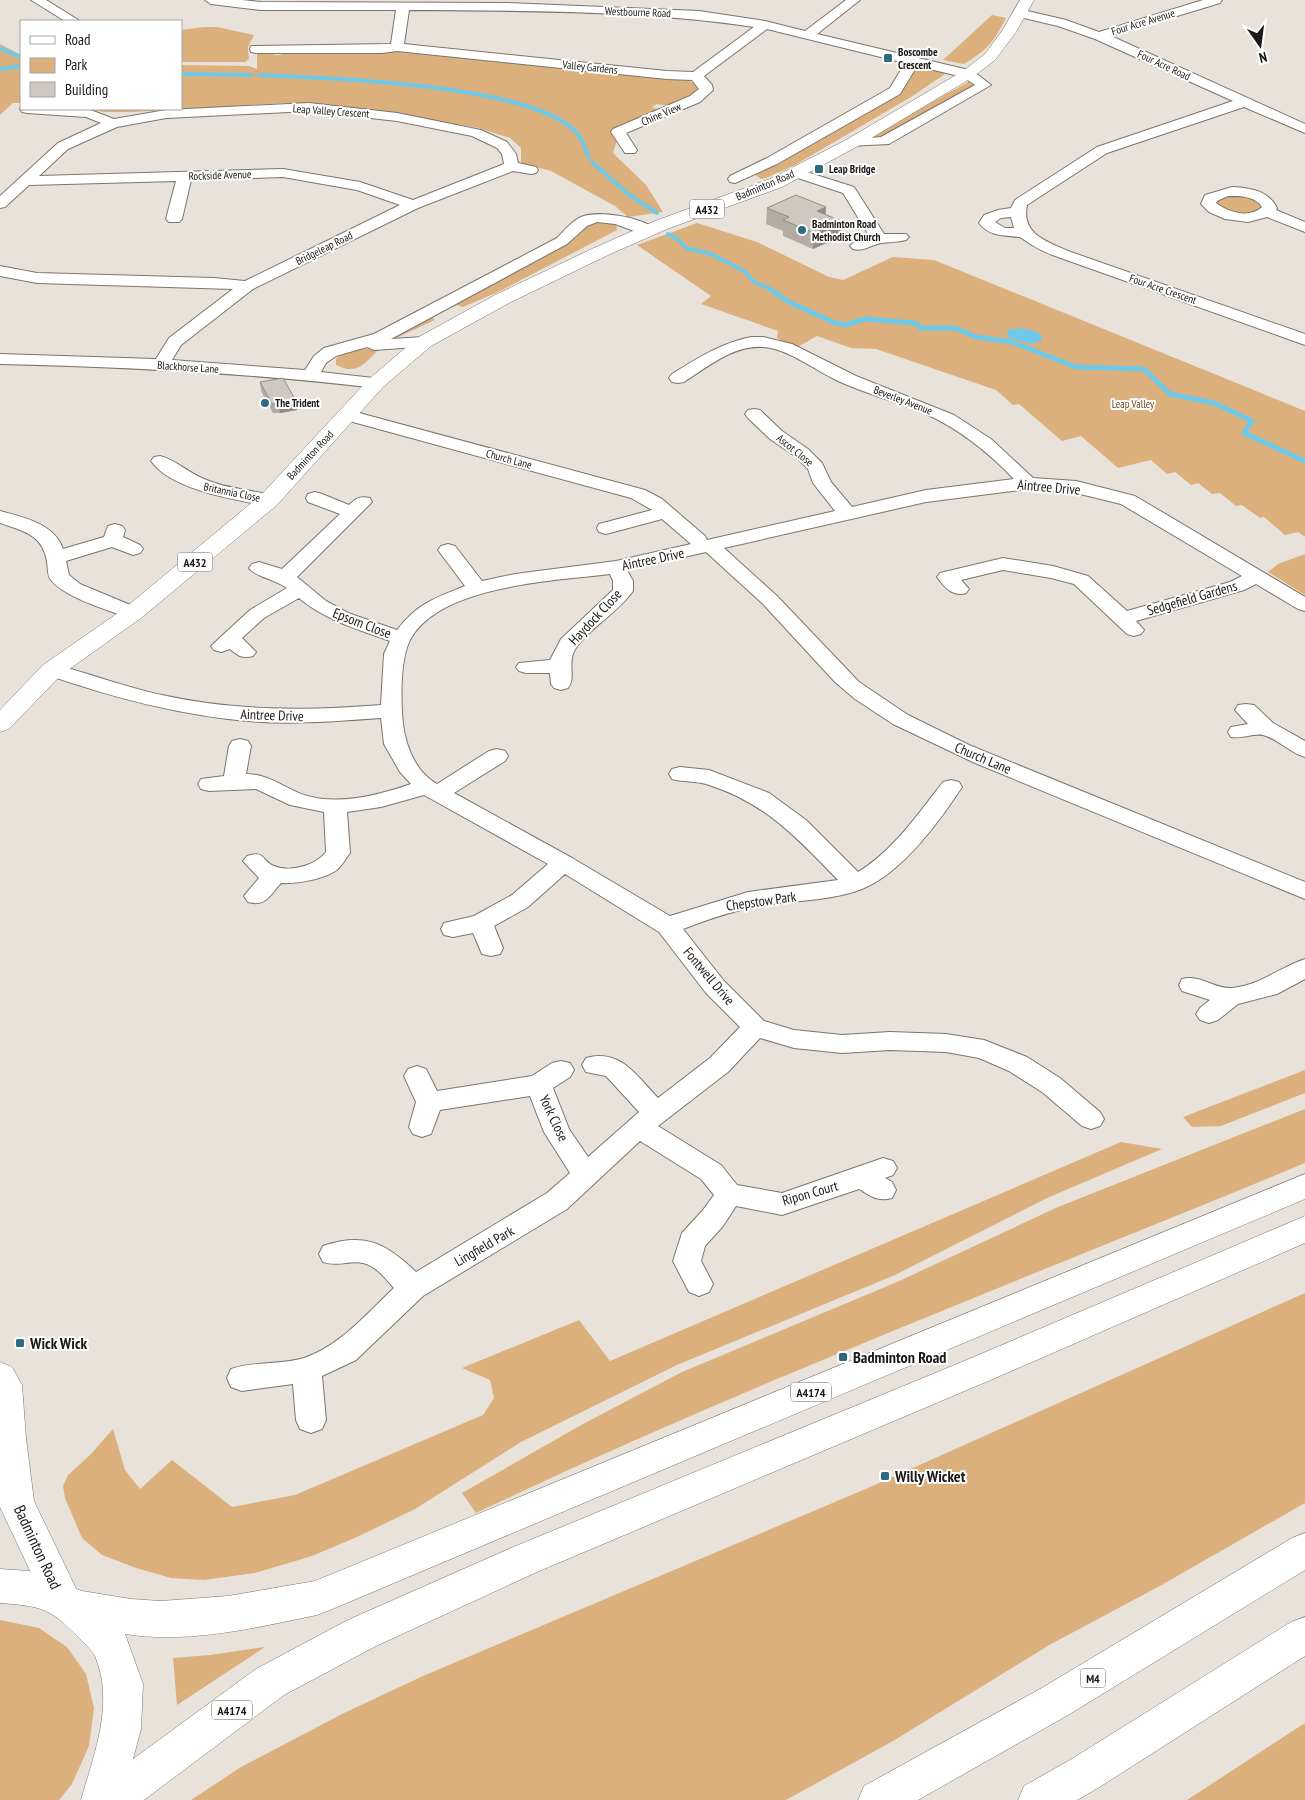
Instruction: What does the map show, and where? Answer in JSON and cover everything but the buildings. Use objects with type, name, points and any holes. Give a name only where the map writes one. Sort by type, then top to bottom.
[{"type":"main road","name":"Badminton Road","points":[[0,724],[52,670],[133,613],[269,500],[376,382],[424,342],[502,299],[600,252],[648,231],[776,183],[852,143],[968,74],[990,57],[1009,32],[1023,6]]},
{"type":"main road","name":"A4174","points":[[69,1603],[138,1618],[191,1619],[317,1598],[1305,1186]]},
{"type":"main road","name":"A4174","points":[[111,1800],[270,1682],[362,1633],[524,1560],[999,1361],[1305,1230]]},
{"type":"main road","name":"Badminton Road","points":[[0,1378],[5,1385],[8,1438],[16,1501],[24,1522],[69,1603]]},
{"type":"main road","name":"M4","points":[[878,1800],[1054,1702],[1305,1550]]},
{"type":"main road","points":[[0,1586],[29,1588],[69,1603],[110,1644],[122,1684],[121,1729],[101,1800]]},
{"type":"main road","points":[[1038,1800],[1084,1774],[1305,1635]]},
{"type":"street","points":[[38,0],[72,20]]},
{"type":"street","name":"Westbourne Road","points":[[211,0],[261,6],[326,3],[516,8],[702,9],[806,36],[968,74]]},
{"type":"street","points":[[806,36],[854,0]]},
{"type":"street","name":"Four Acre Avenue","points":[[1099,36],[1216,0]]},
{"type":"street","points":[[397,47],[403,6]]},
{"type":"street","name":"Four Acre Road","points":[[1023,6],[1099,36],[1305,129]]},
{"type":"street","points":[[696,76],[765,25]]},
{"type":"street","name":"Valley Gardens","points":[[256,49],[276,52],[397,47],[667,75],[696,76]]},
{"type":"street","name":"Badminton Road","points":[[735,179],[772,161],[895,91],[913,60]]},
{"type":"street","name":"Chine View","points":[[630,150],[618,132],[695,99],[706,90],[705,84],[696,76]]},
{"type":"street","points":[[1024,232],[1018,222],[1016,212],[1020,203],[1051,181],[1102,150],[1244,102]]},
{"type":"street","name":"Leap Valley Crescent","points":[[0,204],[63,146],[113,123],[166,114],[264,108],[309,108],[398,116],[476,133],[502,145],[509,154],[511,166]]},
{"type":"street","points":[[25,110],[88,113],[113,123]]},
{"type":"street","points":[[511,166],[531,170]]},
{"type":"street","name":"Bridgeleap Road","points":[[160,365],[175,342],[247,286],[413,205],[511,166]]},
{"type":"street","name":"Rockside Avenue","points":[[24,181],[283,173],[360,186],[413,205]]},
{"type":"street","points":[[797,173],[849,190],[879,239]]},
{"type":"street","points":[[174,219],[184,177]]},
{"type":"street","points":[[1016,212],[998,214],[989,218],[988,223],[993,229],[1001,232],[1024,232]]},
{"type":"street","points":[[1267,212],[1305,228]]},
{"type":"street","points":[[157,220],[191,218]]},
{"type":"street","points":[[311,374],[320,360],[330,352],[380,338],[562,241],[580,224],[590,219],[608,218],[648,231]]},
{"type":"street","name":"Four Acre Crescent","points":[[1024,232],[1038,243],[1063,254],[1305,340]]},
{"type":"street","points":[[858,246],[879,239],[901,237]]},
{"type":"street","points":[[0,271],[37,278],[214,283],[247,286]]},
{"type":"street","name":"Beverley Avenue","points":[[691,374],[708,357],[767,336],[849,379],[948,418],[986,444],[1028,483]]},
{"type":"street","points":[[354,346],[424,342]]},
{"type":"street","name":"Blackhorse Lane","points":[[0,359],[160,365],[311,374],[376,382]]},
{"type":"street","name":"Ascot Close","points":[[754,414],[776,435],[816,467],[822,483],[848,515]]},
{"type":"street","name":"Church Lane","points":[[348,415],[638,494],[656,503],[748,578],[833,670],[862,695],[898,718],[978,757],[1104,809],[1256,868],[1305,890]]},
{"type":"street","name":"Britannia Close","points":[[159,467],[194,483],[230,493],[269,500]]},
{"type":"street","name":"Aintree Drive","points":[[52,670],[104,688],[163,703],[231,713],[316,716],[391,711],[394,654],[401,638],[415,620],[436,604],[477,588],[515,580],[616,567],[704,543],[848,515],[926,496],[1028,483],[1076,487],[1128,500],[1305,605]]},
{"type":"street","points":[[246,652],[225,642],[292,583],[357,507],[315,498]]},
{"type":"street","points":[[606,528],[666,512]]},
{"type":"street","points":[[0,517],[37,530],[48,538],[55,553],[59,577],[72,588],[133,613]]},
{"type":"street","points":[[56,558],[114,535],[133,549]]},
{"type":"street","points":[[458,553],[477,588]]},
{"type":"street","name":"Sedgefield Gardens","points":[[959,589],[947,578],[1003,564],[1037,568],[1081,580],[1129,624],[1237,586],[1259,576]]},
{"type":"street","name":"Haydock Close","points":[[526,667],[561,675],[560,659],[568,643],[623,591],[623,581],[616,567]]},
{"type":"street","name":"Epsom Close","points":[[258,568],[292,583],[318,605],[341,617],[401,638]]},
{"type":"street","points":[[1246,710],[1265,728],[1305,750]]},
{"type":"street","name":"Fontwell Drive","points":[[391,711],[395,744],[408,767],[432,791],[564,863],[668,926],[715,987],[754,1027],[794,1039],[842,1044],[890,1042],[946,1043],[984,1049],[1018,1064],[1051,1085],[1091,1119]]},
{"type":"street","points":[[1239,732],[1265,728]]},
{"type":"street","points":[[234,783],[240,746]]},
{"type":"street","points":[[209,784],[260,782],[303,802],[335,806],[355,806],[432,791],[497,756]]},
{"type":"street","points":[[680,774],[709,777],[768,791],[798,825],[856,883]]},
{"type":"street","name":"Chepstow Park","points":[[668,926],[714,908],[762,898],[811,894],[856,883],[884,865],[912,838],[951,787]]},
{"type":"street","points":[[255,861],[262,870],[275,875],[308,873],[329,864],[338,852],[335,806]]},
{"type":"street","points":[[453,929],[481,923],[520,901],[564,863]]},
{"type":"street","points":[[256,896],[275,875]]},
{"type":"street","points":[[481,923],[491,948]]},
{"type":"street","points":[[1209,1014],[1230,997],[1268,988],[1305,968]]},
{"type":"street","points":[[1190,985],[1230,997]]},
{"type":"street","name":"Lingfield Park","points":[[242,1378],[307,1370],[346,1351],[413,1288],[518,1226],[556,1201],[647,1120],[719,1066],[754,1027]]},
{"type":"street","points":[[595,1066],[614,1068],[647,1120],[711,1172],[729,1194],[713,1218],[692,1241],[687,1261],[699,1284]]},
{"type":"street","name":"York Close","points":[[429,1102],[539,1085],[561,1070]]},
{"type":"street","points":[[417,1076],[429,1102],[422,1127]]},
{"type":"street","name":"York Close","points":[[539,1085],[557,1132],[586,1175]]},
{"type":"street","name":"Ripon Court","points":[[729,1194],[782,1204],[876,1178]]},
{"type":"street","points":[[333,1254],[367,1251],[389,1264],[413,1288]]},
{"type":"street","points":[[307,1370],[311,1420]]},
{"type":"green space","points":[[992,15],[1006,18],[993,40],[979,54],[964,64],[943,60]]},
{"type":"green space","points":[[217,27],[254,35],[248,47],[249,59],[245,62],[182,62],[182,30]]},
{"type":"green space","points":[[0,44],[20,54],[20,103],[13,103],[0,115]]},
{"type":"green space","points":[[414,50],[687,80],[699,88],[687,100],[668,105],[657,104],[652,107],[657,109],[658,112],[614,131],[613,136],[617,140],[613,153],[646,185],[663,212],[628,217],[615,206],[551,171],[521,163],[521,148],[510,138],[475,127],[326,104],[285,103],[182,109],[182,65],[249,66],[257,69],[257,51],[273,52],[274,55],[281,55],[283,52]]},
{"type":"green space","points":[[922,67],[942,71],[945,74],[911,97],[795,165],[766,178],[761,179],[754,174],[897,92],[915,68]]},
{"type":"green space","points":[[970,81],[977,84],[886,138],[869,137]]},
{"type":"green space","points":[[95,110],[166,110],[132,112]]},
{"type":"green space","points":[[1234,194],[1262,201],[1262,211],[1246,215],[1218,209],[1214,199]]},
{"type":"green space","points":[[607,222],[616,224],[617,230],[500,291],[463,307],[456,305],[432,317],[435,320],[396,338],[386,339],[564,245],[591,223]]},
{"type":"green space","name":"Leap Valley","points":[[697,223],[757,242],[829,277],[843,280],[893,257],[934,260],[1305,411],[1305,537],[1298,532],[1285,535],[1264,517],[1260,518],[1242,505],[1236,506],[1220,493],[1212,494],[1198,483],[1191,485],[1175,472],[1167,474],[1151,460],[1118,468],[1081,436],[1062,441],[1019,404],[1013,405],[996,390],[876,349],[851,348],[817,336],[796,348],[777,338],[778,331],[701,304],[711,296],[637,245]]},
{"type":"green space","points":[[380,349],[365,363],[356,368],[350,369],[336,365],[336,359],[346,353],[356,350]]},
{"type":"green space","points":[[1305,554],[1305,595],[1268,572],[1278,564]]},
{"type":"green space","points":[[1305,1070],[1305,1093],[1221,1126],[1192,1127],[1183,1117]]},
{"type":"green space","points":[[1305,1109],[1305,1163],[784,1376],[681,1420],[476,1513],[462,1493],[583,1424],[682,1372],[897,1282],[1058,1207]]},
{"type":"green space","points":[[1121,1142],[1162,1149],[1047,1198],[895,1275],[677,1365],[521,1442],[415,1509],[312,1556],[255,1573],[204,1580],[171,1578],[136,1568],[102,1555],[82,1538],[65,1498],[63,1486],[68,1475],[90,1455],[113,1429],[125,1470],[140,1489],[172,1460],[232,1507],[295,1495],[483,1415],[494,1398],[490,1380],[462,1368],[579,1320],[610,1361]]},
{"type":"green space","points":[[1305,1293],[1305,1503],[1158,1587],[1051,1644],[893,1741],[786,1800],[191,1800],[241,1767],[342,1714],[423,1676],[868,1488]]},
{"type":"green space","points":[[0,1620],[39,1628],[67,1647],[86,1674],[94,1708],[89,1746],[72,1784],[59,1800],[0,1800]]},
{"type":"green space","points":[[265,1647],[177,1705],[173,1658]]},
{"type":"green space","points":[[1305,1723],[1305,1800],[1187,1800]]},
{"type":"water","points":[[1021,328],[1038,332],[1043,340],[1031,344],[1007,337],[1008,330]]},
{"type":"waterway","points":[[0,48],[20,57]]},
{"type":"waterway","points":[[0,69],[20,66]]},
{"type":"waterway","points":[[182,74],[252,75]]},
{"type":"waterway","points":[[260,75],[332,78],[427,87],[475,94],[518,104],[554,117],[577,133],[589,157]]},
{"type":"waterway","points":[[592,162],[628,194],[657,213]]},
{"type":"waterway","points":[[668,234],[679,240],[686,248],[711,254],[744,271],[754,282],[773,290]]},
{"type":"waterway","points":[[770,289],[787,301],[835,323],[845,325],[865,319],[915,323],[920,328],[955,328],[976,337],[1012,342],[1076,367],[1144,369],[1170,394],[1214,403],[1252,421],[1244,433],[1305,461]]},
{"type":"place","name":"Boscombe Crescent","points":[[888,58]]},
{"type":"place","name":"Leap Bridge","points":[[819,169]]},
{"type":"place","name":"Badminton Road Methodist Church","points":[[802,230]]},
{"type":"place","name":"The Trident","points":[[265,403]]},
{"type":"place","name":"Wick Wick","points":[[20,1343]]},
{"type":"place","name":"Badminton Road","points":[[843,1357]]},
{"type":"place","name":"Willy Wicket","points":[[885,1476]]}]
